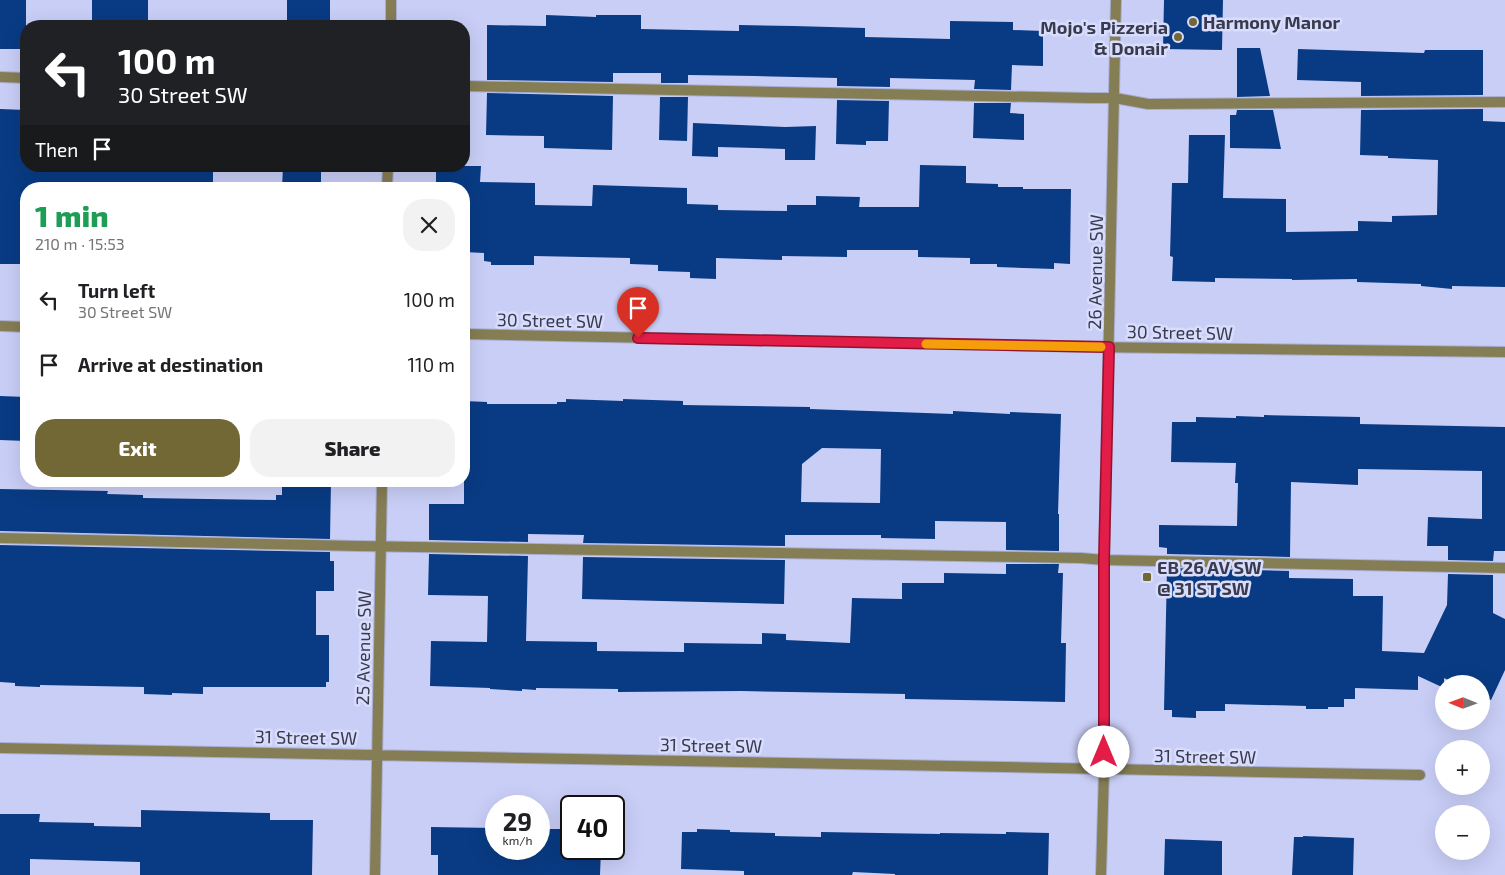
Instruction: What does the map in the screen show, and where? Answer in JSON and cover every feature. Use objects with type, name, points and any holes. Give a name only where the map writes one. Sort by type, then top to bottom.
[{"type":"street","points":[[391,0],[391,20]]},
{"type":"street","name":"26 Avenue SW","points":[[1101,875],[1104,771],[1104,560],[1116,0]]},
{"type":"street","points":[[0,77],[20,78]]},
{"type":"street","points":[[470,86],[1115,98],[1148,104],[1505,102]]},
{"type":"street","points":[[0,326],[20,327]]},
{"type":"street","name":"30 Street SW","points":[[470,334],[1109,347],[1505,352]]},
{"type":"street","name":"25 Avenue SW","points":[[375,875],[382,487]]},
{"type":"street","points":[[0,538],[1505,568]]},
{"type":"street","name":"31 Street SW","points":[[0,748],[377,754],[1104,771],[1420,775]]},
{"type":"building","points":[[0,0],[26,0],[26,20],[20,20],[20,49],[0,49]]},
{"type":"building","points":[[92,0],[148,0],[148,20],[92,20]]},
{"type":"building","points":[[287,0],[330,0],[330,20],[287,20]]},
{"type":"building","name":"Harmony Manor","points":[[1164,0],[1223,0],[1222,50],[1163,49]]},
{"type":"building","points":[[546,15],[596,17],[596,15],[641,15],[641,29],[739,31],[739,25],[865,28],[865,37],[950,39],[950,21],[1013,22],[1013,30],[1043,31],[1043,66],[1012,65],[1011,90],[974,89],[975,80],[890,78],[890,87],[837,86],[837,78],[755,76],[688,75],[688,83],[661,83],[661,73],[613,73],[613,82],[487,80],[487,25],[546,26]]},
{"type":"building","points":[[1237,48],[1260,48],[1270,96],[1237,97]]},
{"type":"building","points":[[1298,49],[1424,53],[1425,50],[1483,50],[1483,95],[1361,96],[1361,82],[1297,80]]},
{"type":"building","points":[[487,93],[613,96],[612,150],[544,148],[544,136],[486,135]]},
{"type":"building","points":[[660,97],[688,97],[687,141],[659,140]]},
{"type":"building","points":[[837,100],[889,101],[888,141],[866,141],[866,145],[836,144]]},
{"type":"building","points":[[974,103],[1011,103],[1010,113],[1024,114],[1024,140],[973,138]]},
{"type":"building","points":[[0,109],[20,110],[20,172],[213,172],[213,182],[20,182],[20,264],[0,264]]},
{"type":"building","points":[[1483,109],[1483,121],[1505,122],[1505,287],[1452,286],[1452,289],[1421,286],[1421,284],[1357,282],[1357,279],[1215,278],[1215,282],[1172,281],[1173,257],[1170,256],[1172,183],[1188,183],[1189,135],[1225,135],[1223,198],[1286,199],[1286,232],[1358,231],[1358,221],[1392,222],[1392,216],[1437,215],[1438,160],[1360,155],[1361,110]]},
{"type":"building","points":[[1237,110],[1273,110],[1281,149],[1230,148],[1230,115],[1236,115]]},
{"type":"building","points":[[693,123],[785,127],[816,126],[815,160],[785,160],[785,149],[718,147],[718,157],[692,156]]},
{"type":"building","points":[[920,165],[966,166],[966,183],[998,184],[998,187],[1023,187],[1023,189],[1071,189],[1070,264],[1054,263],[1054,269],[997,267],[997,264],[970,264],[970,258],[918,257],[918,250],[847,250],[847,257],[782,256],[782,260],[716,258],[716,279],[690,278],[690,272],[658,271],[658,265],[630,264],[630,258],[534,256],[534,265],[491,265],[491,262],[484,261],[484,253],[470,252],[470,182],[436,182],[436,172],[470,172],[470,166],[481,166],[480,182],[535,183],[535,205],[592,206],[593,185],[687,188],[687,204],[718,205],[718,210],[787,211],[787,205],[816,205],[816,196],[860,197],[859,207],[919,207]]},
{"type":"building","points":[[283,172],[321,172],[321,182],[282,182]]},
{"type":"building","points":[[0,396],[20,397],[20,441],[0,440]]},
{"type":"building","points":[[566,399],[623,401],[623,399],[683,401],[683,405],[810,407],[810,409],[953,414],[953,411],[1061,414],[1058,514],[1059,551],[1006,550],[1006,522],[935,521],[935,539],[881,538],[881,535],[785,535],[785,546],[583,543],[584,535],[528,534],[528,542],[429,540],[429,504],[464,504],[464,487],[470,487],[470,401],[487,402],[487,404],[557,404],[557,402],[566,402]],"holes":[[[822,448],[881,449],[880,503],[801,502],[802,464]]]},
{"type":"building","points":[[1264,415],[1360,417],[1360,424],[1505,427],[1505,551],[1494,551],[1493,561],[1448,560],[1448,546],[1427,546],[1428,517],[1482,519],[1482,471],[1358,469],[1358,485],[1291,482],[1290,557],[1167,554],[1167,548],[1159,547],[1159,525],[1237,526],[1238,483],[1235,483],[1236,463],[1171,462],[1172,422],[1196,422],[1196,417],[1236,418],[1236,416],[1264,417]]},
{"type":"building","points":[[282,487],[331,487],[330,539],[0,531],[0,489],[108,491],[107,494],[143,495],[143,498],[276,500],[276,495],[282,495]]},
{"type":"building","points":[[0,545],[330,552],[330,561],[334,561],[334,591],[316,591],[316,635],[329,635],[329,682],[326,682],[326,687],[203,687],[203,694],[172,693],[172,695],[144,694],[144,687],[40,685],[40,687],[15,686],[15,683],[0,682]]},
{"type":"building","points":[[429,554],[528,556],[526,641],[597,642],[597,651],[684,652],[684,643],[762,644],[762,633],[786,634],[786,640],[850,643],[852,598],[902,599],[902,583],[944,583],[944,573],[1006,574],[1006,564],[1059,564],[1058,573],[1063,573],[1061,643],[1066,643],[1065,702],[905,699],[905,694],[741,691],[618,692],[618,689],[536,688],[536,690],[522,689],[522,691],[430,686],[431,641],[487,642],[488,596],[428,595]]},
{"type":"building","points":[[583,557],[785,560],[784,604],[582,599]]},
{"type":"building","points":[[1167,568],[1289,571],[1289,578],[1353,579],[1353,596],[1383,596],[1382,651],[1424,653],[1447,605],[1448,574],[1493,575],[1493,613],[1505,619],[1505,670],[1491,700],[1490,675],[1435,675],[1435,684],[1418,676],[1418,690],[1355,688],[1355,699],[1344,699],[1344,707],[1306,709],[1306,706],[1225,704],[1225,711],[1196,711],[1196,718],[1172,717],[1172,710],[1164,710]]},
{"type":"building","points":[[141,810],[270,813],[270,820],[313,820],[312,875],[140,875],[140,862],[30,859],[30,875],[0,875],[0,814],[40,814],[39,822],[94,823],[94,826],[141,827]]},
{"type":"building","points":[[431,827],[485,828],[485,860],[550,860],[550,829],[560,829],[560,860],[601,860],[600,875],[438,875],[438,855],[431,855]]},
{"type":"building","points":[[697,829],[775,833],[775,836],[821,837],[821,832],[1049,833],[1048,875],[895,875],[853,872],[852,875],[744,875],[744,871],[681,869],[682,832],[697,832]]},
{"type":"building","points":[[1294,837],[1354,838],[1353,875],[1292,875]]},
{"type":"building","points":[[1165,839],[1222,841],[1222,875],[1164,875]]},
{"type":"slow traffic","points":[[926,344],[1101,347]]},
{"type":"place","name":"Harmony Manor","points":[[1193,22]]},
{"type":"place","name":"Mojo's Pizzeria & Donair","points":[[1178,37]]},
{"type":"place","name":"EB 26 AV SW @ 31 ST SW","points":[[1147,577]]},
{"type":"route","points":[[638,338],[1109,347],[1104,560],[1104,752]]}]
